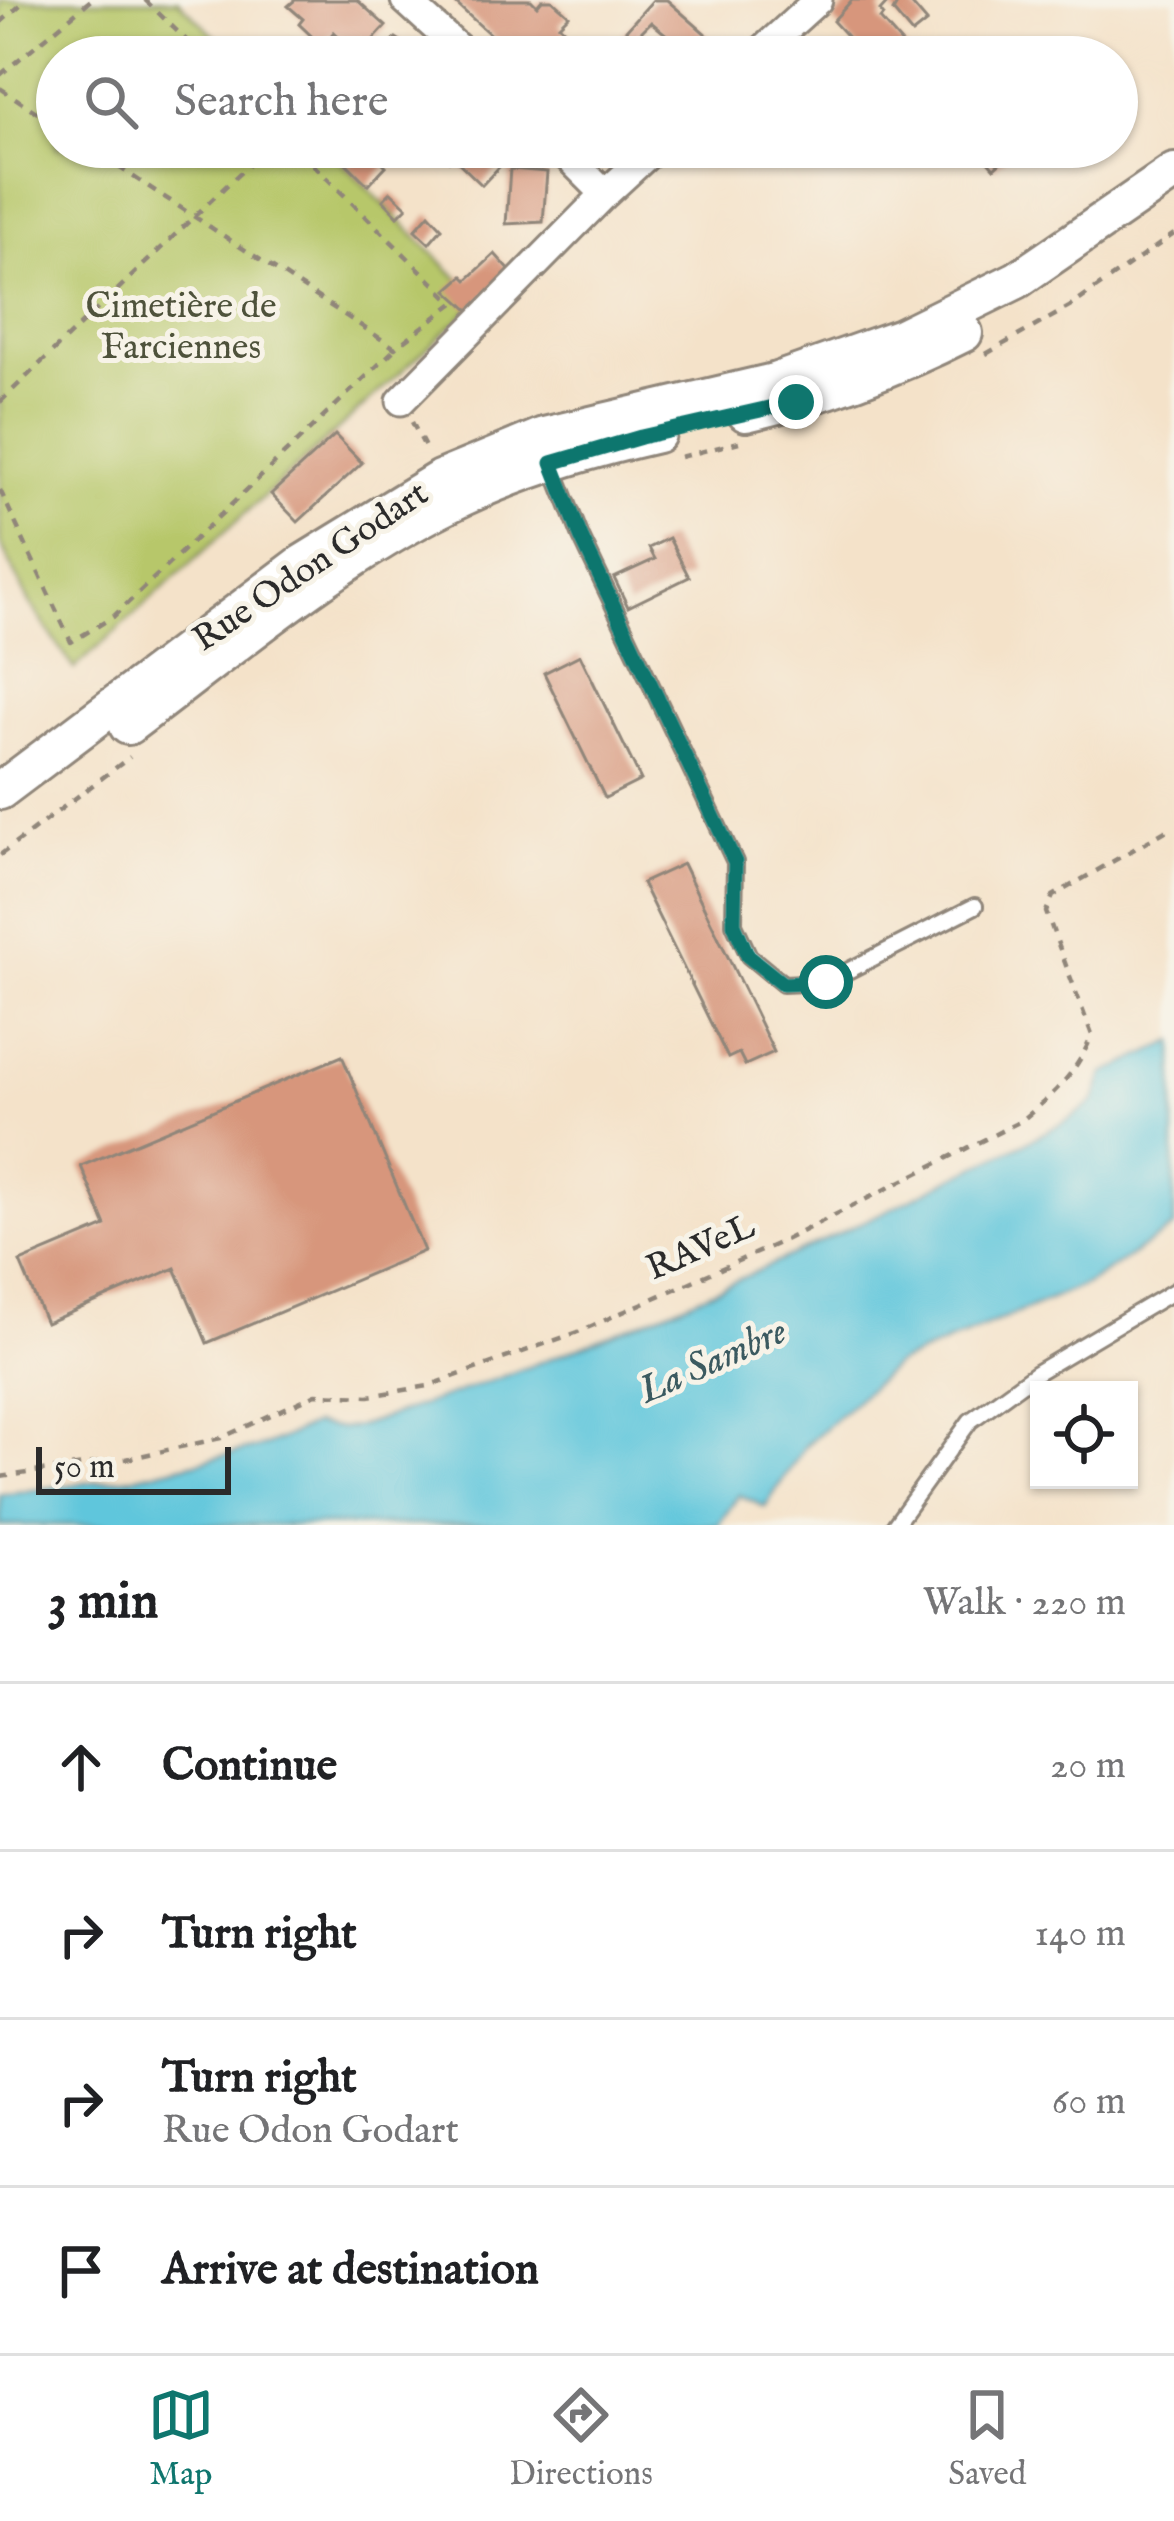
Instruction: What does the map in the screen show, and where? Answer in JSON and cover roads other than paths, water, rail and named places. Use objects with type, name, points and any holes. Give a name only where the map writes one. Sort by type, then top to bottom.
[{"type":"main road","name":"Rue Odon Godart","points":[[0,791],[303,563],[440,479],[774,382],[901,337],[1017,280],[1174,172]]},
{"type":"main road","name":"Rue Odon Godart","points":[[0,821],[386,538],[548,450],[641,437],[796,402],[895,368],[1025,302],[1174,202]]},
{"type":"street","points":[[405,0],[445,36]]},
{"type":"street","points":[[778,36],[818,0]]},
{"type":"street","points":[[579,168],[605,194]]},
{"type":"street","points":[[401,401],[633,168]]},
{"type":"lane","points":[[548,450],[581,537],[735,862],[734,924],[748,956],[783,984],[826,982],[975,906]]},
{"type":"lane","points":[[895,1525],[970,1421],[1036,1373],[1174,1291]]},
{"type":"water","name":"La Sambre","points":[[1174,1041],[1174,1227],[1087,1284],[896,1364],[805,1446],[765,1507],[739,1495],[718,1525],[0,1525],[0,1494],[134,1477],[268,1445],[314,1424],[341,1429],[358,1426],[595,1341],[824,1240],[1039,1136],[1086,1108],[1096,1097],[1104,1074]]},
{"type":"park label","name":"Cimetière de Farciennes","points":[[181,328]]}]
